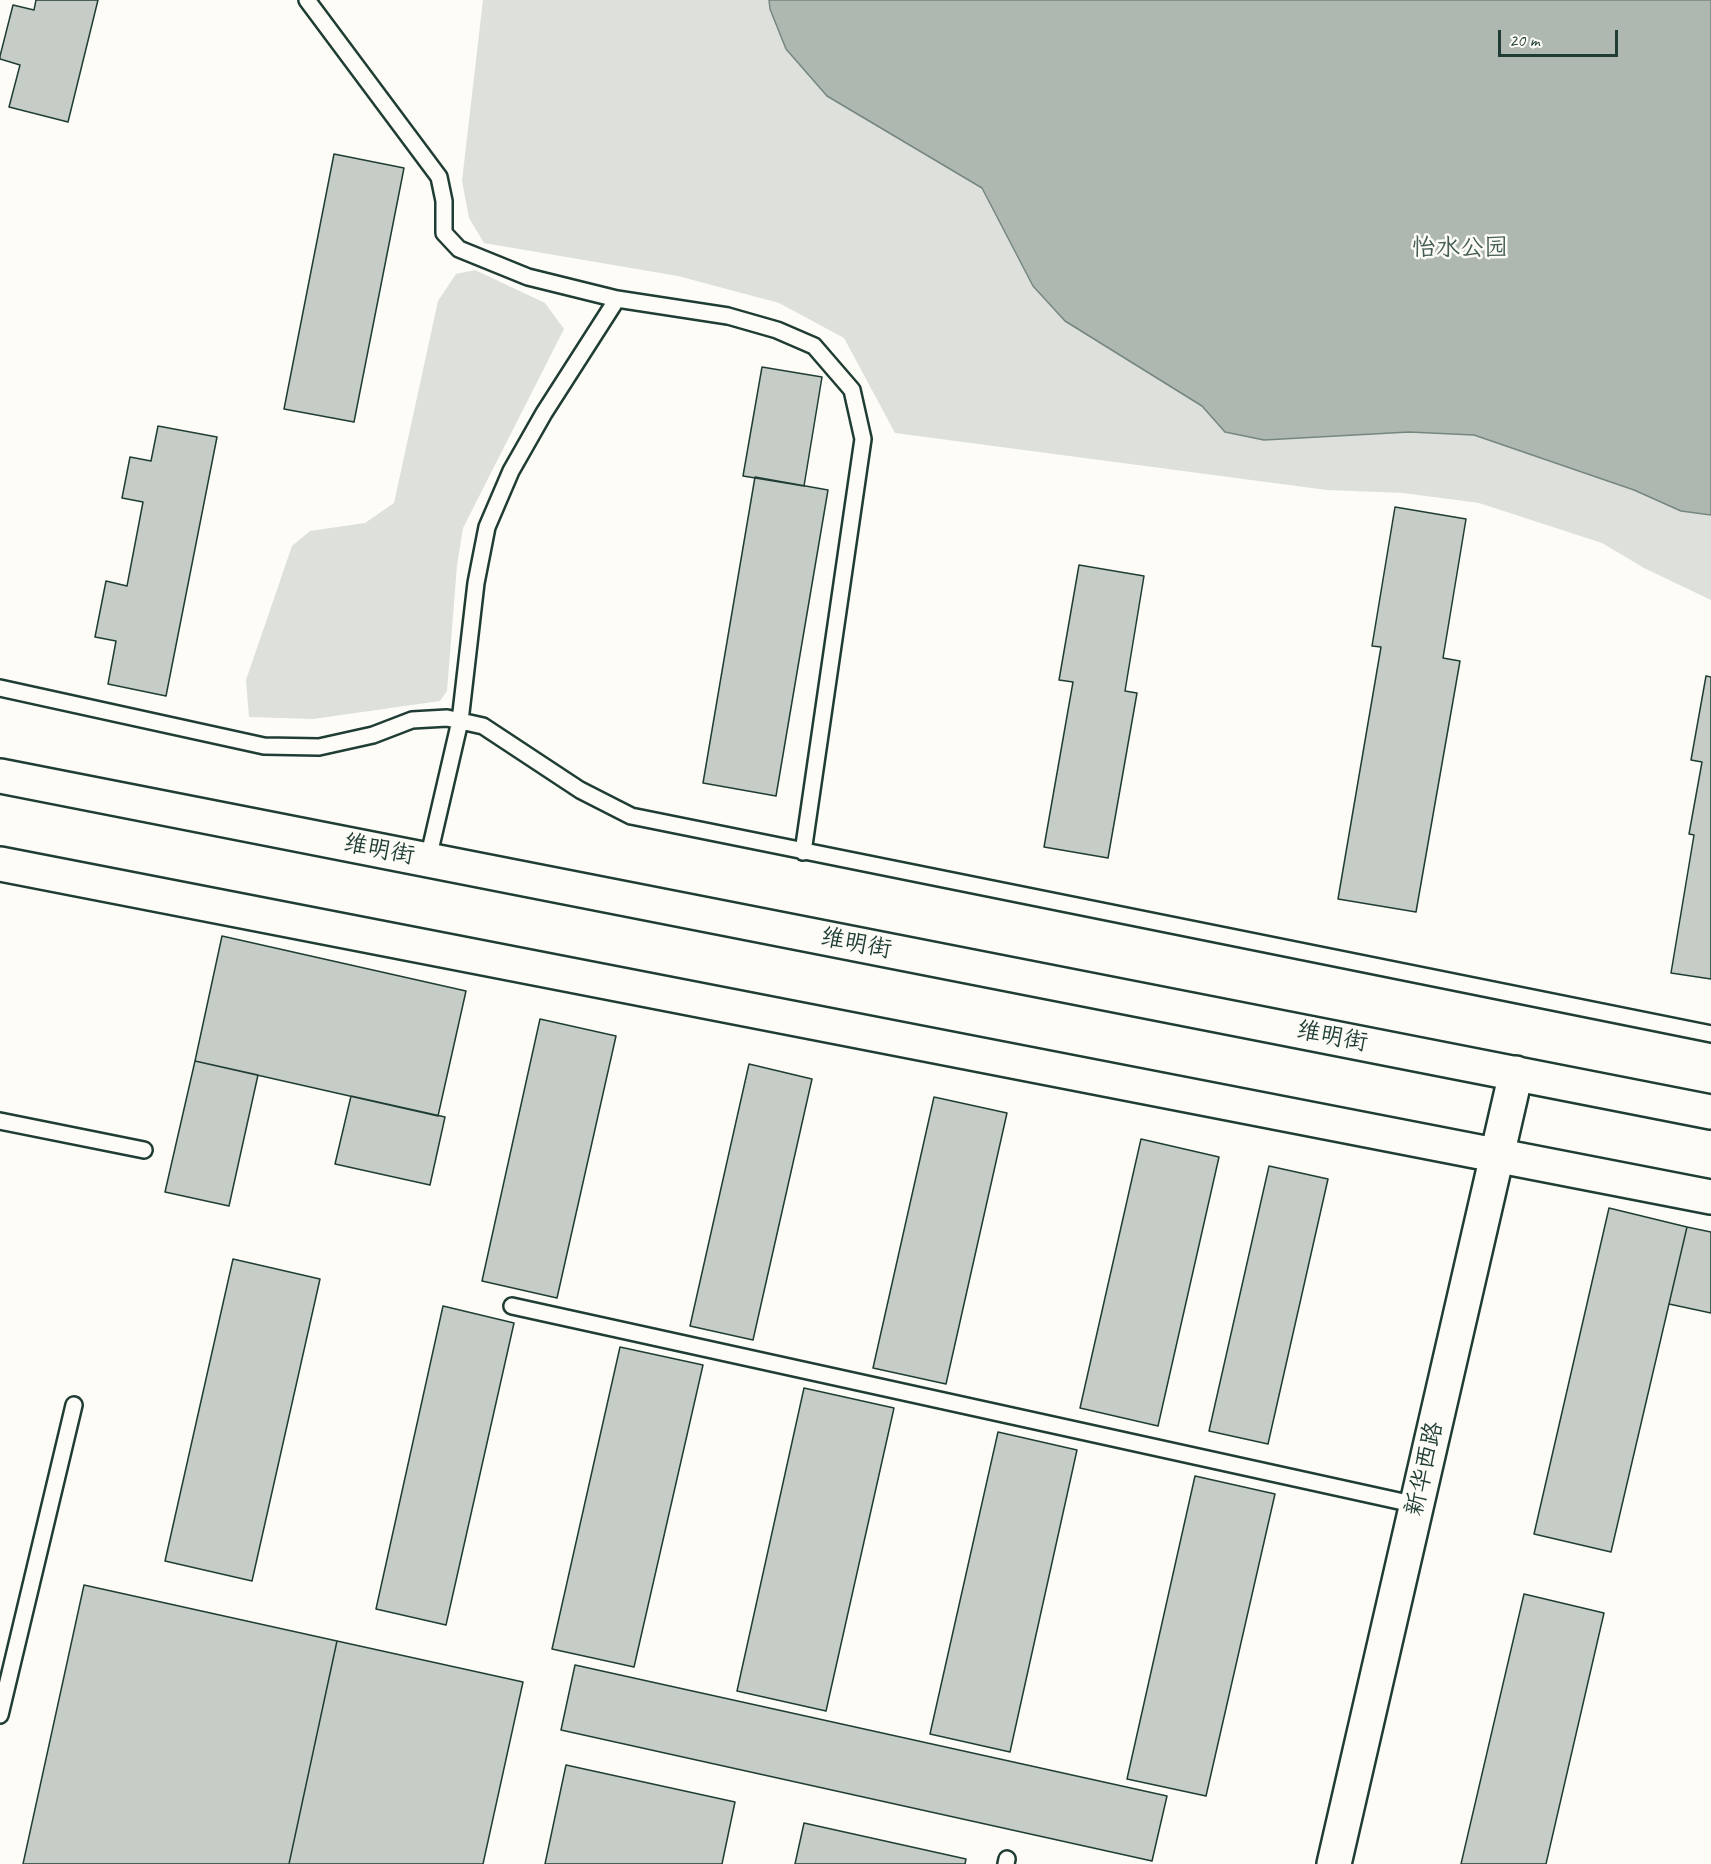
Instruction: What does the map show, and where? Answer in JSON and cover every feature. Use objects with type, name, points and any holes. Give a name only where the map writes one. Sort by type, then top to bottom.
[{"type":"street","name":"维明街","points":[[0,776],[1711,1112]]},
{"type":"street","points":[[0,864],[1711,1197]]},
{"type":"street","name":"新华西路","points":[[1334,1864],[1516,1073]]},
{"type":"lane","points":[[307,0],[439,177],[444,201],[444,233],[459,249],[528,277],[616,299],[728,316],[777,330],[814,346],[852,390],[863,439],[803,852]]},
{"type":"lane","points":[[428,860],[460,721],[476,583],[487,527],[511,471],[616,299]]},
{"type":"lane","points":[[0,688],[264,746],[319,747],[373,735],[411,720],[447,718],[483,726],[580,790],[631,816],[1711,1034]]},
{"type":"lane","points":[[0,1121],[144,1150]]},
{"type":"lane","points":[[512,1306],[1417,1505]]},
{"type":"lane","points":[[0,1715],[74,1405]]},
{"type":"green space","name":"怡水公园","points":[[483,0],[1711,0],[1711,600],[1644,568],[1602,543],[1479,503],[1403,493],[1327,490],[895,433],[844,338],[779,303],[678,276],[484,243],[469,218],[462,181]]},
{"type":"green space","points":[[475,270],[545,303],[564,329],[463,528],[457,565],[447,691],[440,701],[313,719],[249,717],[246,680],[292,546],[310,531],[365,523],[394,503],[438,301],[456,274]]},
{"type":"shaded area","name":"怡水公园","points":[[769,0],[1711,0],[1711,515],[1681,511],[1634,490],[1474,435],[1409,432],[1264,440],[1225,432],[1202,406],[1065,321],[1033,286],[982,188],[827,96],[786,49],[770,9]]},
{"type":"building","points":[[36,0],[98,0],[68,122],[9,107],[20,65],[0,59],[0,56],[13,5],[34,10]]},
{"type":"building","points":[[334,154],[404,168],[354,422],[284,409]]},
{"type":"building","points":[[762,367],[822,377],[804,486],[743,476]]},
{"type":"building","points":[[158,426],[217,437],[166,696],[108,684],[116,641],[95,637],[106,581],[127,586],[143,502],[122,498],[130,457],[151,461]]},
{"type":"building","points":[[755,477],[828,490],[776,796],[703,783]]},
{"type":"building","points":[[1395,507],[1466,519],[1443,658],[1460,661],[1416,912],[1338,899],[1381,647],[1372,646]]},
{"type":"building","points":[[1079,565],[1144,576],[1125,691],[1137,693],[1108,858],[1044,847],[1073,682],[1059,680]]},
{"type":"building","points":[[1706,676],[1711,677],[1711,979],[1671,973],[1694,835],[1689,834],[1702,762],[1691,760]]},
{"type":"building","points":[[222,936],[466,991],[438,1116],[195,1061]]},
{"type":"building","points":[[540,1019],[616,1036],[557,1298],[482,1281]]},
{"type":"building","points":[[195,1061],[258,1075],[229,1206],[165,1192]]},
{"type":"building","points":[[749,1064],[812,1079],[753,1340],[690,1326]]},
{"type":"building","points":[[351,1096],[445,1117],[430,1185],[335,1164]]},
{"type":"building","points":[[934,1097],[1007,1113],[946,1384],[873,1368]]},
{"type":"building","points":[[1141,1139],[1219,1157],[1158,1426],[1080,1408]]},
{"type":"building","points":[[1269,1166],[1328,1179],[1268,1444],[1209,1431]]},
{"type":"building","points":[[1609,1208],[1687,1227],[1611,1552],[1534,1534]]},
{"type":"building","points":[[1687,1227],[1711,1232],[1711,1313],[1669,1304]]},
{"type":"building","points":[[233,1259],[320,1279],[252,1581],[165,1561]]},
{"type":"building","points":[[443,1306],[514,1323],[446,1625],[376,1609]]},
{"type":"building","points":[[620,1347],[703,1365],[634,1667],[552,1649]]},
{"type":"building","points":[[804,1388],[894,1408],[826,1711],[737,1691]]},
{"type":"building","points":[[998,1432],[1077,1450],[1010,1752],[930,1734]]},
{"type":"building","points":[[1195,1476],[1275,1494],[1206,1796],[1127,1779]]},
{"type":"building","points":[[84,1585],[337,1641],[289,1864],[23,1864]]},
{"type":"building","points":[[1524,1594],[1604,1613],[1546,1864],[1461,1864]]},
{"type":"building","points":[[337,1641],[523,1682],[483,1864],[289,1864]]},
{"type":"building","points":[[575,1665],[1167,1796],[1152,1861],[561,1730]]},
{"type":"building","points":[[566,1765],[735,1802],[722,1864],[545,1864]]},
{"type":"building","points":[[804,1823],[966,1859],[965,1864],[795,1864]]}]
